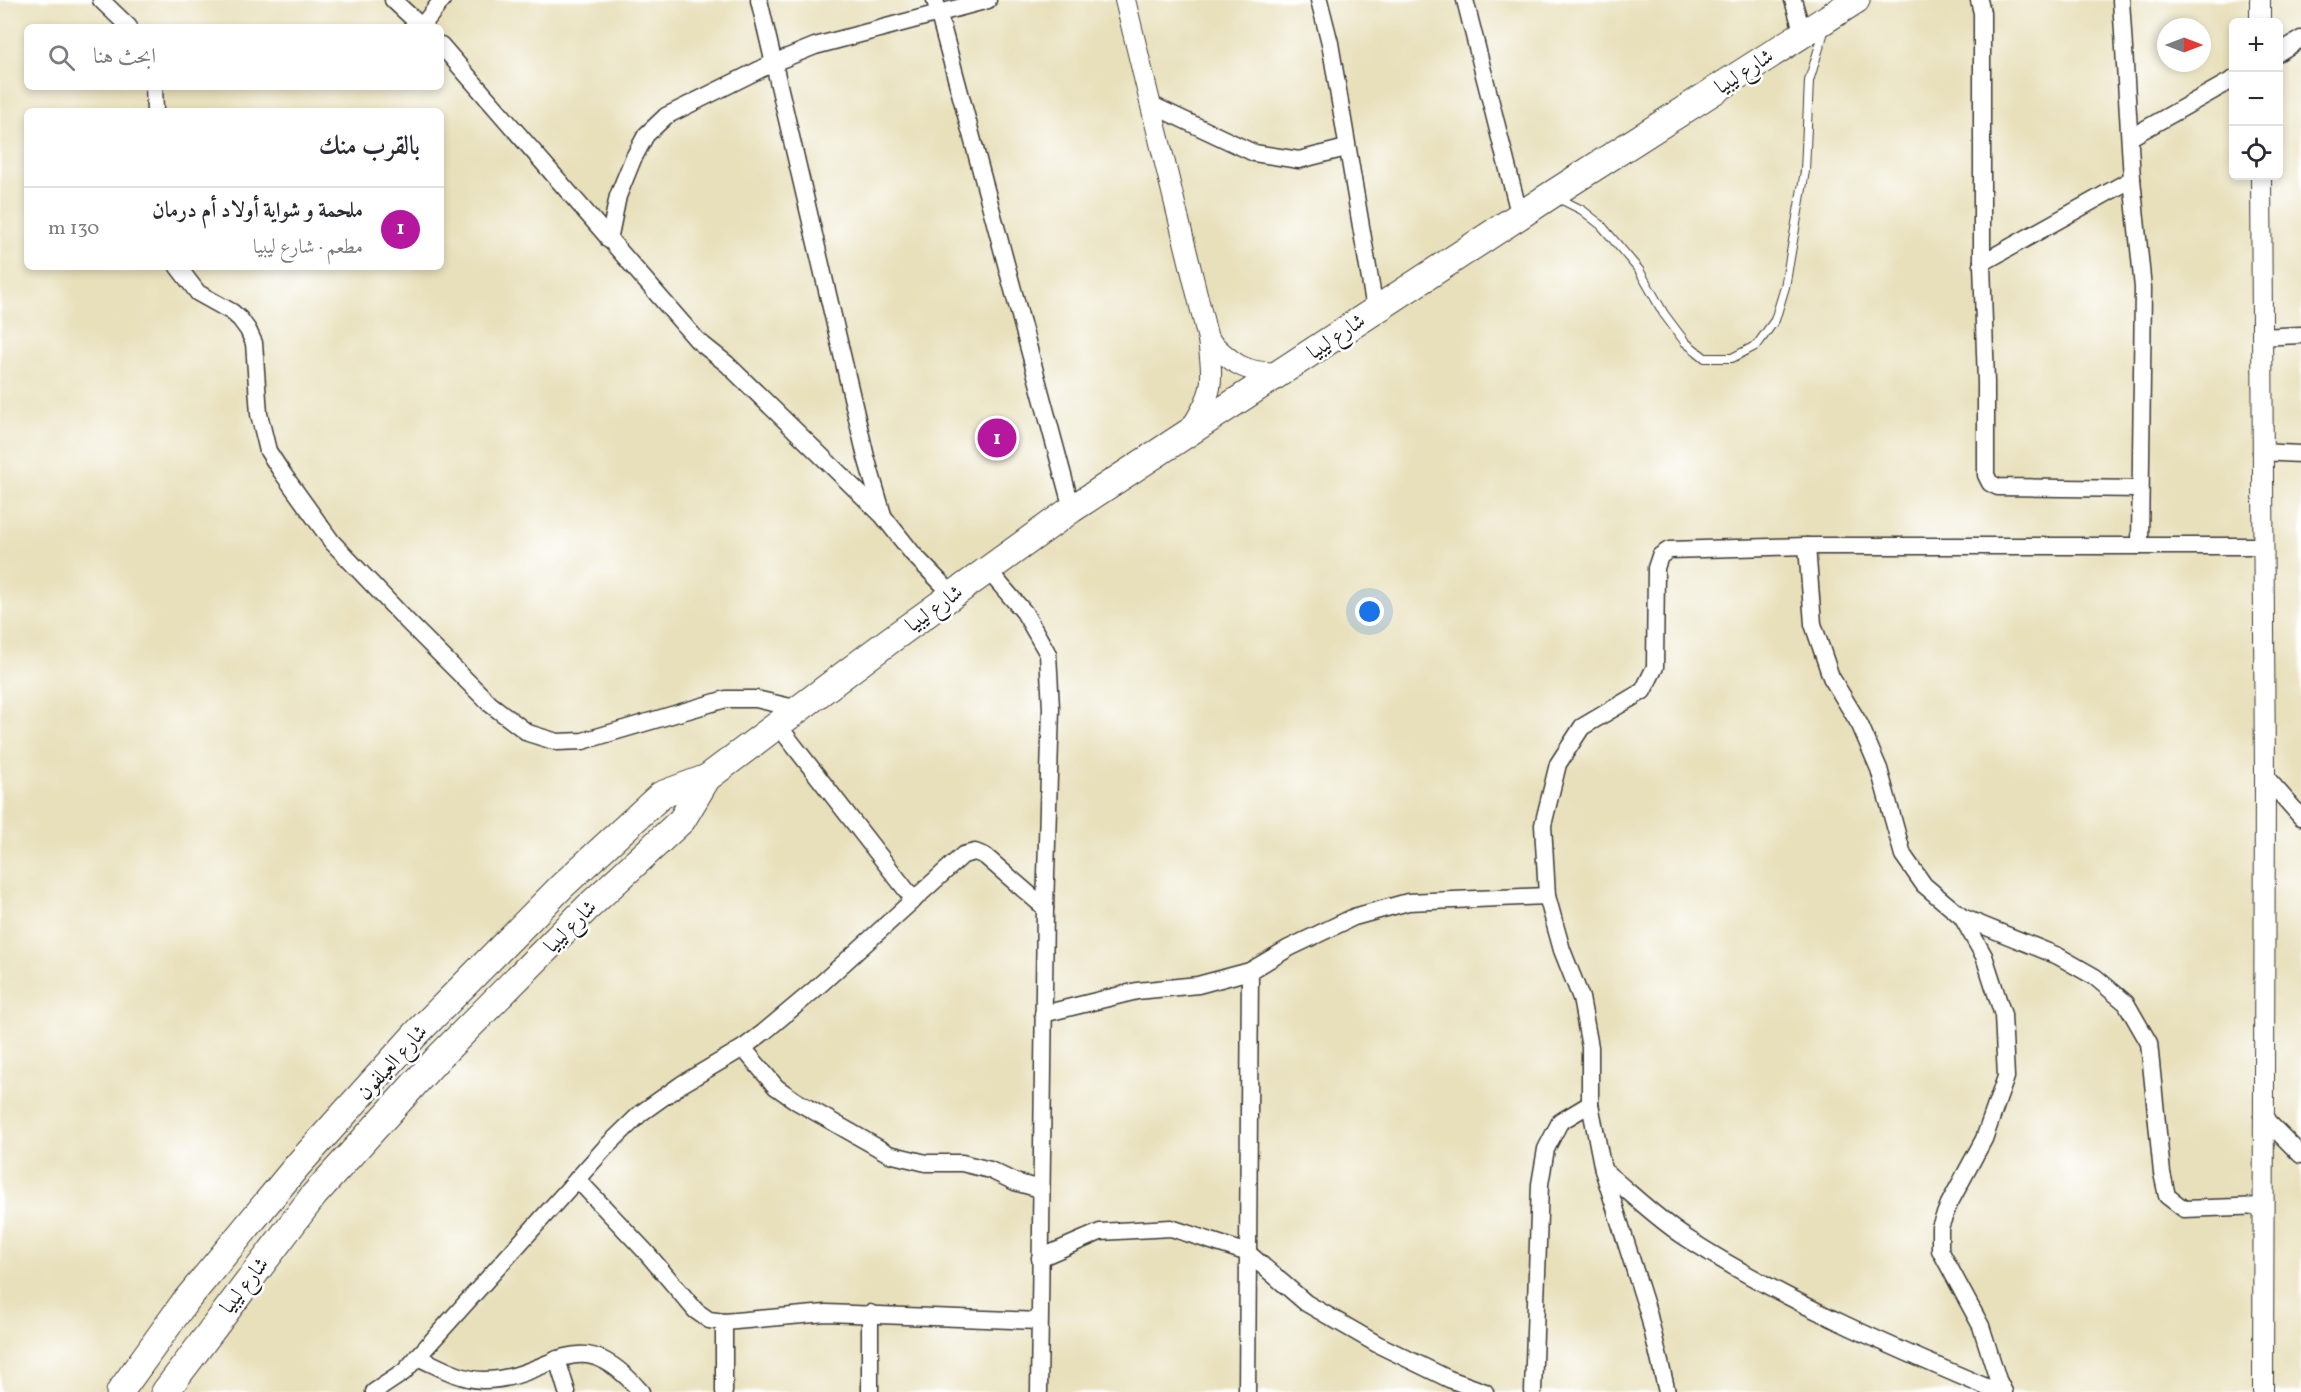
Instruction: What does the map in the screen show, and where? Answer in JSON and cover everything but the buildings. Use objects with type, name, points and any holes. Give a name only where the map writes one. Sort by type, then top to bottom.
[{"type":"highway","name":"شارع ليبيا","points":[[165,1392],[314,1195],[438,1058],[587,908],[682,820],[706,778],[987,569],[1072,509],[1283,372],[1375,309],[1856,0]]},
{"type":"highway","name":"شارع العيلفون","points":[[120,1392],[192,1294],[297,1166],[416,1034],[562,886],[661,795],[706,778]]},
{"type":"street","points":[[101,0],[126,24]]},
{"type":"street","points":[[393,0],[419,24]]},
{"type":"street","points":[[424,24],[442,0]]},
{"type":"street","points":[[759,0],[866,457],[883,516]]},
{"type":"street","points":[[609,240],[618,196],[646,135],[666,116],[773,63],[815,46],[937,6],[988,0]]},
{"type":"street","points":[[1125,0],[1208,339],[1211,388],[1207,402],[1186,435]]},
{"type":"street","points":[[1319,0],[1329,43],[1375,309]]},
{"type":"street","points":[[1465,0],[1520,217]]},
{"type":"street","points":[[1793,0],[1803,34]]},
{"type":"street","points":[[1979,0],[1982,24],[1982,263],[1986,475],[1990,483],[1998,487],[2140,489]]},
{"type":"street","points":[[2121,0],[2132,179],[2143,288],[2140,546]]},
{"type":"street","points":[[2260,0],[2260,18]]},
{"type":"street","points":[[937,6],[1072,509]]},
{"type":"street","points":[[2283,50],[2301,39]]},
{"type":"street","points":[[444,48],[697,340],[727,364],[883,516],[913,554],[953,595]]},
{"type":"street","points":[[2131,137],[2229,82]]},
{"type":"street","points":[[154,90],[155,108]]},
{"type":"street","points":[[1150,104],[1254,153],[1299,160],[1346,148]]},
{"type":"street","points":[[1982,263],[2132,179]]},
{"type":"street","points":[[2261,180],[2261,452],[2265,776],[2262,1116],[2263,1392]]},
{"type":"street","points":[[180,270],[198,293],[231,312],[248,330],[254,343],[259,414],[268,451],[332,542],[490,704],[528,733],[557,742],[583,741],[726,699],[756,699],[799,708]]},
{"type":"street","points":[[2261,337],[2301,335]]},
{"type":"street","points":[[1208,339],[1227,359],[1249,371],[1283,372]]},
{"type":"street","points":[[2261,452],[2301,454]]},
{"type":"street","points":[[1667,1392],[1648,1312],[1603,1170],[1590,1104],[1590,1047],[1581,998],[1562,950],[1547,896],[1543,825],[1558,764],[1582,727],[1643,691],[1654,668],[1656,568],[1660,556],[1669,549],[1807,546],[2262,546]]},
{"type":"street","points":[[1807,546],[1814,624],[1831,677],[1860,725],[1879,769],[1903,855],[1924,885],[1962,917],[2058,956],[2095,977],[2126,1003],[2149,1043],[2162,1173],[2168,1196],[2184,1209],[2263,1206]]},
{"type":"street","points":[[987,569],[1024,612],[1048,654],[1051,708],[1044,908],[1039,1392]]},
{"type":"street","points":[[777,724],[914,900]]},
{"type":"street","points":[[2265,776],[2301,817]]},
{"type":"street","points":[[378,1391],[397,1378],[417,1357],[605,1148],[641,1113],[682,1084],[743,1048],[813,991],[963,855],[975,852],[985,856],[1044,908]]},
{"type":"street","points":[[1044,1014],[1137,991],[1198,985],[1250,970],[1289,948],[1354,917],[1408,902],[1547,896]]},
{"type":"street","points":[[1962,917],[1984,956],[2003,1015],[2006,1077],[1984,1139],[1949,1204],[1940,1227],[1940,1250],[1981,1326],[2004,1392]]},
{"type":"street","points":[[1247,1392],[1250,970]]},
{"type":"street","points":[[743,1048],[776,1087],[796,1101],[889,1154],[926,1163],[962,1163],[990,1170],[1015,1182],[1040,1189]]},
{"type":"street","points":[[1533,1392],[1540,1184],[1546,1149],[1560,1122],[1590,1104]]},
{"type":"street","points":[[2262,1116],[2301,1155]]},
{"type":"street","points":[[1603,1170],[1686,1238],[1784,1296],[1915,1357],[1998,1392]]},
{"type":"street","points":[[577,1179],[645,1251],[696,1311],[709,1320],[724,1322],[796,1314],[870,1313],[1039,1321]]},
{"type":"street","points":[[1040,1258],[1100,1232],[1171,1228],[1248,1253],[1316,1309],[1377,1344],[1449,1379],[1485,1392]]},
{"type":"street","points":[[870,1313],[870,1392]]},
{"type":"street","points":[[724,1322],[724,1392]]},
{"type":"street","points":[[417,1357],[461,1377],[482,1380],[500,1378],[556,1359],[585,1354],[606,1359],[627,1376],[641,1392]]},
{"type":"street","points":[[556,1359],[567,1392]]},
{"type":"lane","points":[[1551,195],[1582,210],[1601,225],[1639,270],[1664,314],[1685,342],[1705,358],[1732,358],[1757,345],[1776,320],[1785,287],[1805,171],[1809,81],[1816,51],[1828,19]]},
{"type":"place","name":"ملحمة و شواية أولاد أم درمان","points":[[997,438]]}]
